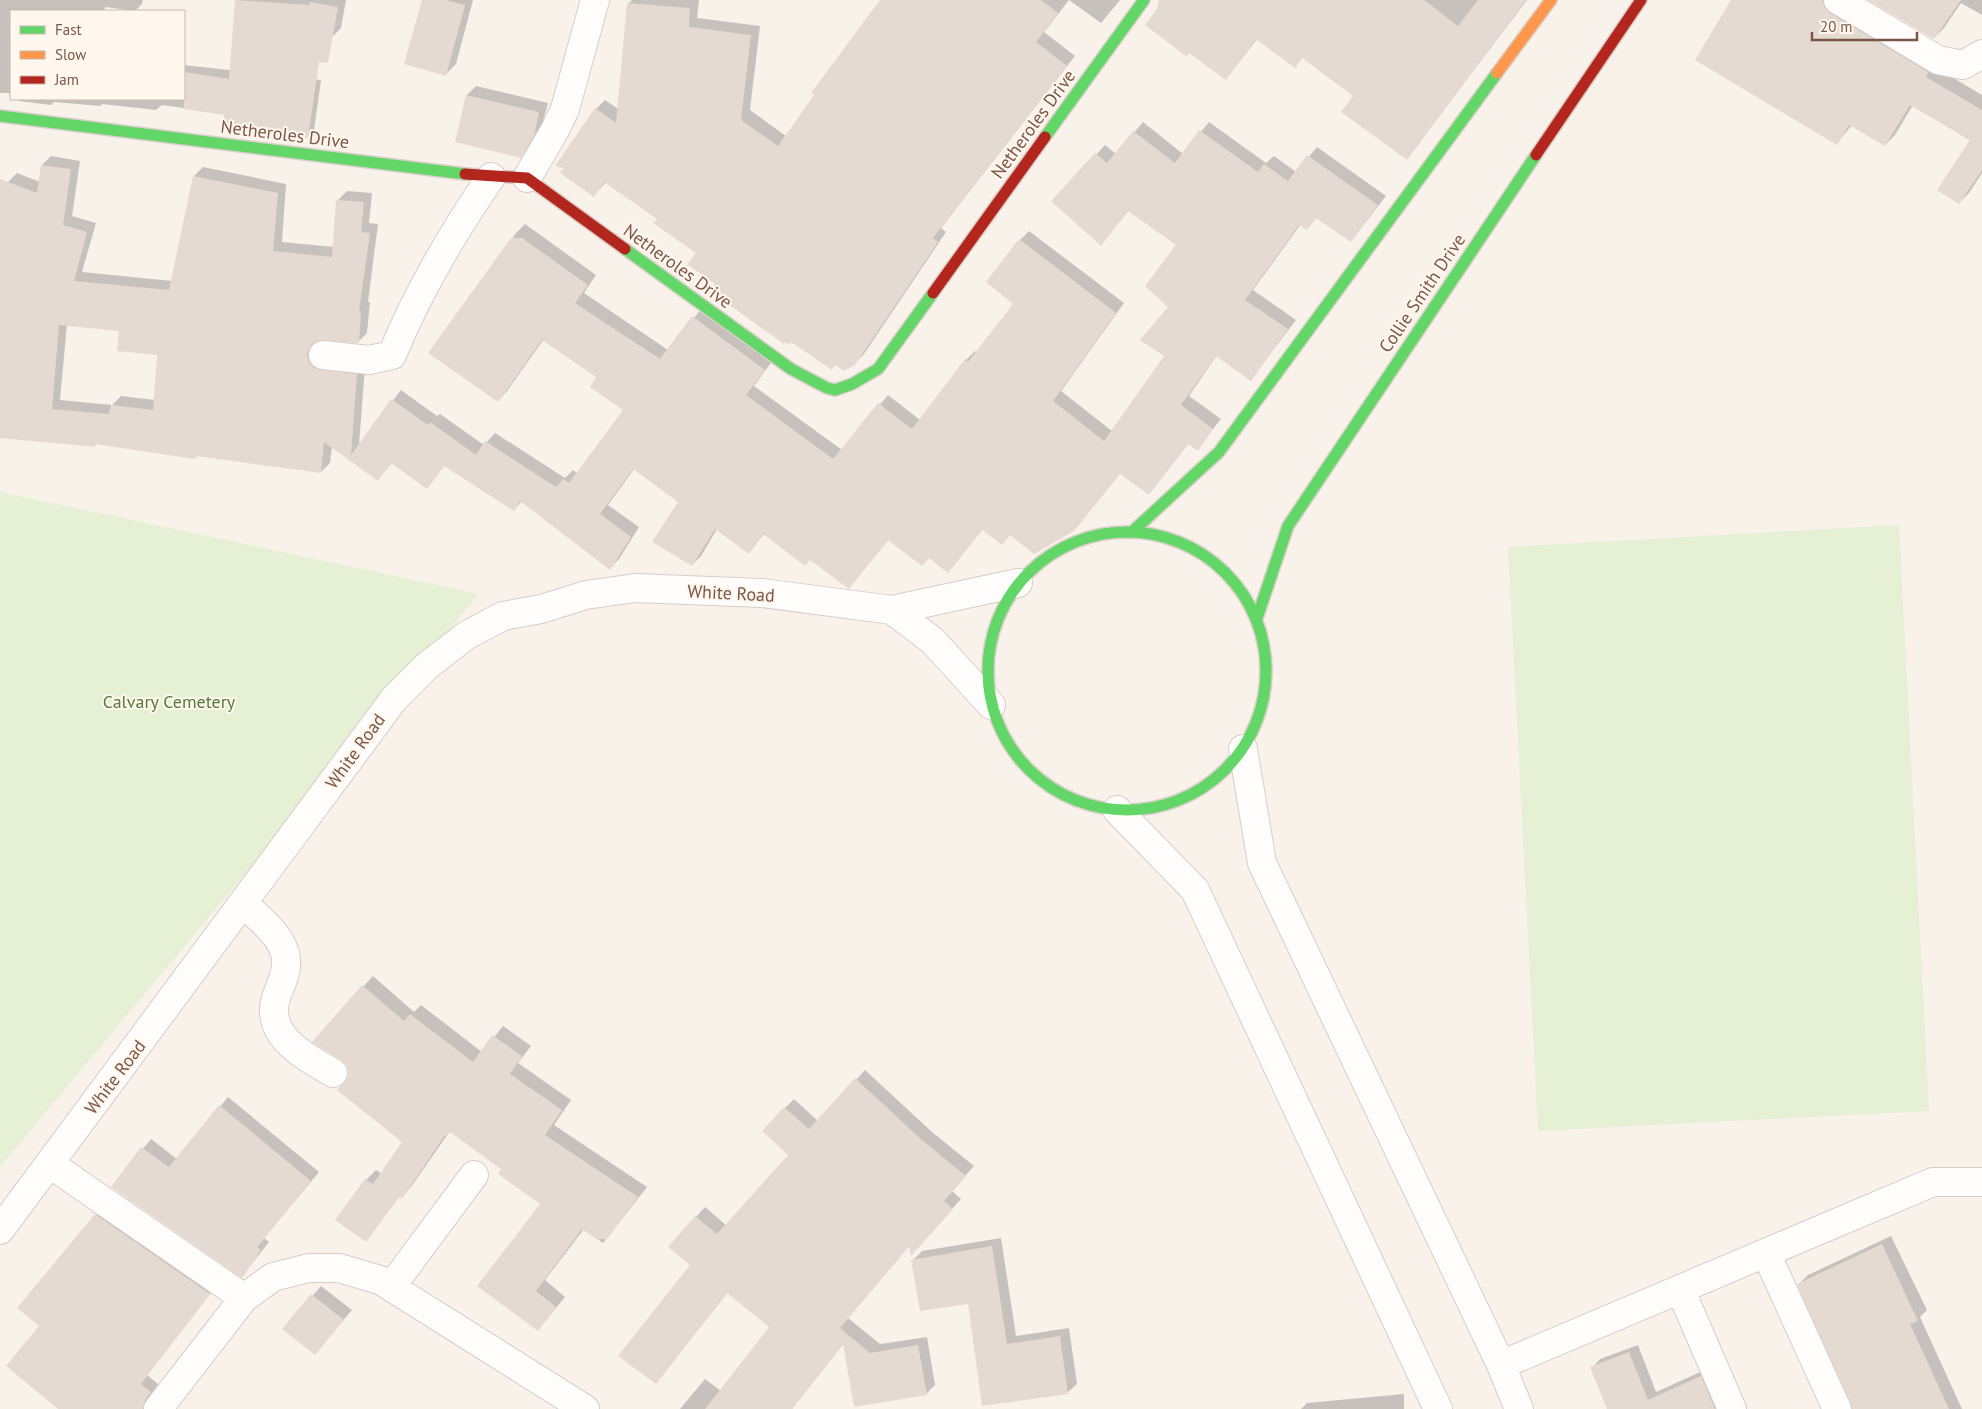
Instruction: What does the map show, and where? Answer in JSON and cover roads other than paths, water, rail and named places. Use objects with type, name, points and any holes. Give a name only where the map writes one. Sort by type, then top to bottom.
[{"type":"street","points":[[527,178],[556,130],[565,109],[595,0]]},
{"type":"street","name":"Netheroles Drive","points":[[0,116],[491,177],[527,178],[791,369],[823,388],[842,391],[878,368],[1144,0]]},
{"type":"street","points":[[1133,531],[1219,452],[1551,0]]},
{"type":"street","name":"Collie Smith Drive","points":[[1257,618],[1288,526],[1479,238],[1641,0]]},
{"type":"street","points":[[1838,0],[1938,60],[1963,65],[1982,54]]},
{"type":"street","points":[[324,355],[369,360],[392,355],[411,308],[457,226],[491,177]]},
{"type":"street","points":[[1133,531],[1165,536],[1187,545],[1221,566],[1242,590],[1257,618],[1266,651],[1267,685],[1259,718],[1243,749],[1210,784],[1166,805],[1117,810],[1083,803],[1044,783],[1024,766],[1003,738],[991,705],[987,662],[996,620],[1018,583],[1050,553],[1090,536],[1133,531]]},
{"type":"street","name":"White Road","points":[[0,1230],[394,698],[427,666],[466,635],[503,616],[541,609],[586,595],[635,588],[762,592],[892,610],[1018,583]]},
{"type":"street","name":"White Road","points":[[892,610],[933,641],[991,705]]},
{"type":"street","points":[[1243,749],[1262,863],[1501,1365],[1519,1409]]},
{"type":"street","points":[[1117,810],[1195,890],[1438,1409]]},
{"type":"street","points":[[243,903],[281,942],[286,960],[284,978],[274,1008],[276,1022],[285,1038],[297,1051],[333,1073]]},
{"type":"street","points":[[50,1164],[244,1298]]},
{"type":"street","points":[[391,1287],[474,1175]]},
{"type":"street","points":[[1501,1365],[1933,1182],[1982,1182]]},
{"type":"street","points":[[1766,1253],[1837,1409]]},
{"type":"street","points":[[158,1409],[244,1298],[273,1277],[309,1268],[339,1268],[380,1280],[584,1409]]},
{"type":"street","points":[[1680,1289],[1732,1409]]},
{"type":"park label","name":"Calvary Cemetery","points":[[169,701]]}]
